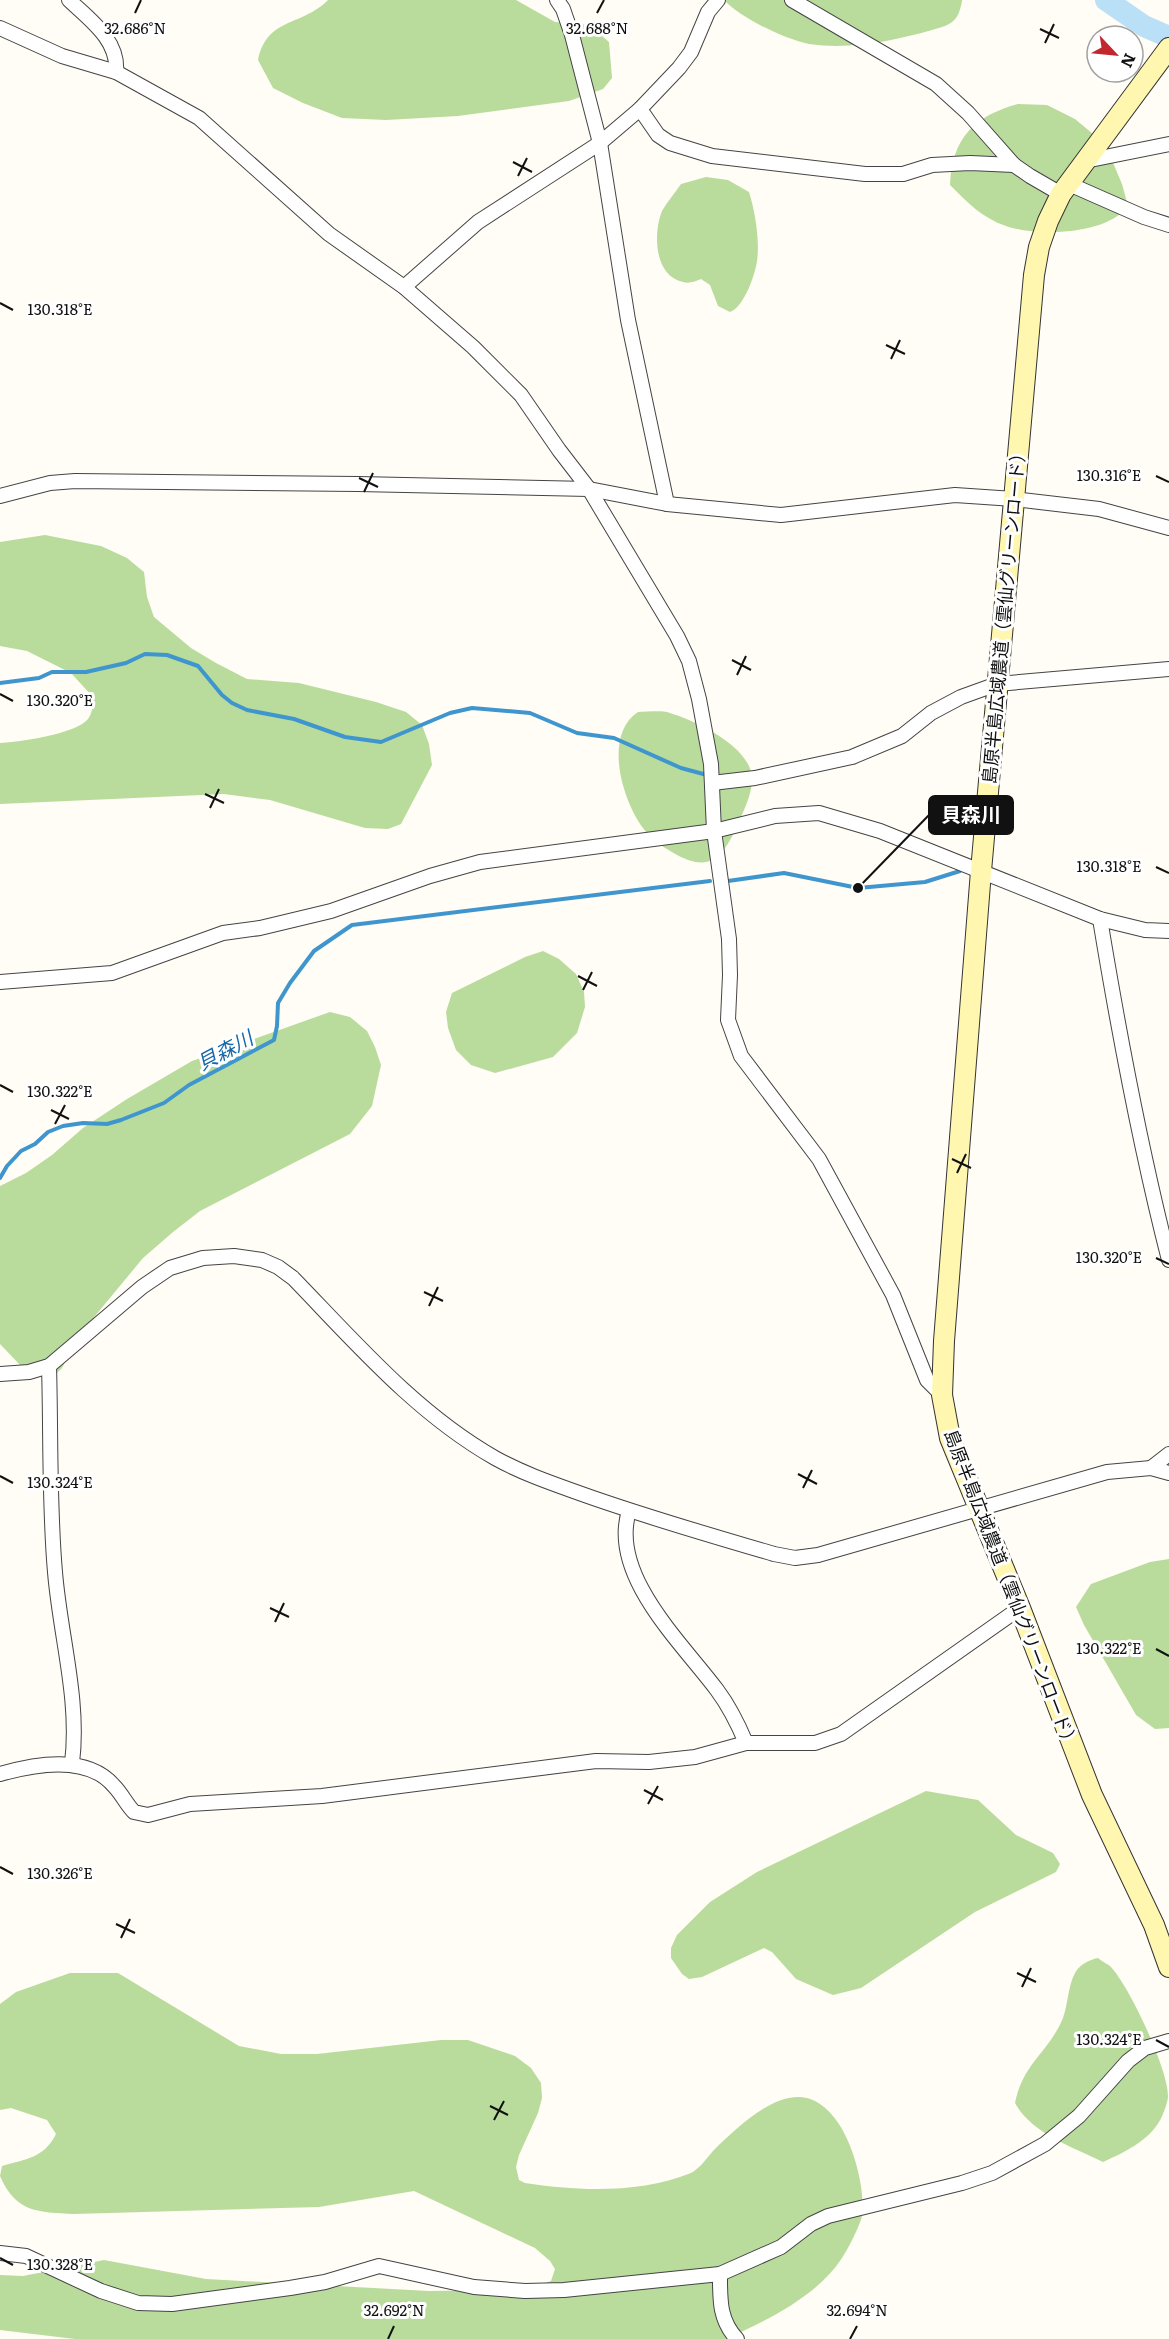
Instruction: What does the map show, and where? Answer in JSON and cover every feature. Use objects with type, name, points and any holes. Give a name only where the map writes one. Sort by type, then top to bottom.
[{"type":"street","points":[[69,0],[101,31],[113,47],[117,59],[116,72]]},
{"type":"street","points":[[557,0],[563,9],[572,35],[600,143],[628,320],[667,504]]},
{"type":"street","points":[[404,287],[478,222],[600,143],[640,109],[680,68],[691,52],[708,12],[718,0]]},
{"type":"street","points":[[792,0],[936,84],[968,113],[1014,165],[1030,176],[1169,225]]},
{"type":"street","points":[[0,28],[62,56],[116,72],[199,118],[329,234],[404,287],[472,347],[521,395],[589,489],[664,611],[689,662],[699,699],[711,764],[714,831],[729,939],[728,1020],[741,1056],[819,1159],[894,1295],[927,1380],[942,1395]]},
{"type":"street","name":"島原半島広域農道（雲仙グリーンロード）","points":[[1169,48],[1065,189],[1048,221],[1039,247],[1034,275],[981,871],[944,1341],[942,1395],[950,1438],[978,1509],[1020,1608],[1092,1795],[1154,1925],[1169,1966]]},
{"type":"street","points":[[640,109],[658,135],[670,142],[712,156],[864,174],[903,174],[932,165],[970,163],[1014,165]]},
{"type":"street","points":[[1085,161],[1169,144]]},
{"type":"street","points":[[0,496],[50,483],[75,481],[589,489],[667,504],[781,515],[955,495],[1099,509],[1169,528]]},
{"type":"street","points":[[712,783],[756,778],[852,757],[902,736],[931,713],[961,697],[997,684],[1169,669]]},
{"type":"street","points":[[0,981],[112,973],[223,933],[260,928],[331,911],[430,876],[480,862],[714,831],[775,816],[819,813],[880,831],[1100,919],[1145,930],[1169,930]]},
{"type":"street","points":[[1100,919],[1118,1029],[1145,1165],[1169,1260]]},
{"type":"street","points":[[0,1374],[29,1372],[50,1366],[142,1287],[170,1268],[202,1258],[234,1256],[261,1260],[293,1278],[408,1396],[461,1437],[496,1459],[537,1478],[629,1511],[774,1554],[795,1558],[818,1555],[1107,1472],[1151,1468],[1169,1473]]},
{"type":"street","points":[[50,1366],[55,1572],[73,1711],[75,1741],[72,1763]]},
{"type":"street","points":[[1151,1468],[1169,1454]]},
{"type":"street","points":[[629,1511],[624,1533],[632,1567],[660,1620],[718,1691],[733,1714],[746,1743]]},
{"type":"street","points":[[0,1774],[26,1766],[72,1763],[101,1776],[114,1785],[134,1812],[148,1815],[190,1804],[322,1796],[596,1761],[649,1762],[695,1757],[746,1743],[815,1743],[841,1734],[1020,1608]]},
{"type":"street","points":[[0,2253],[26,2256],[101,2291],[138,2303],[171,2304],[325,2282],[379,2266],[474,2287],[525,2291],[720,2274],[781,2247],[811,2224],[828,2216],[962,2183],[992,2173],[1045,2144],[1079,2116],[1128,2061],[1145,2048],[1169,2041]]},
{"type":"street","points":[[720,2274],[722,2315],[729,2330],[737,2339]]},
{"type":"green space","points":[[328,0],[516,0],[555,22],[583,24],[595,30],[609,42],[612,78],[603,89],[569,101],[458,116],[386,120],[342,118],[273,88],[258,60],[262,46],[277,29],[318,9]]},
{"type":"green space","points":[[724,0],[962,1],[957,17],[945,26],[886,41],[824,46],[788,38],[764,27],[741,14]]},
{"type":"green space","points":[[1018,104],[1047,105],[1075,119],[1105,144],[1122,184],[1128,206],[1118,216],[1088,228],[1035,232],[997,223],[982,214],[950,185],[955,154],[968,131],[989,115]]},
{"type":"green space","points":[[706,177],[728,180],[749,192],[755,217],[758,244],[756,267],[740,304],[730,312],[718,306],[710,285],[701,279],[688,283],[673,278],[661,263],[658,252],[657,231],[662,211],[681,184]]},
{"type":"green space","points":[[45,535],[101,546],[127,558],[144,572],[147,597],[154,617],[191,648],[247,679],[299,683],[376,702],[406,712],[422,725],[429,744],[432,765],[401,824],[388,829],[365,828],[270,800],[224,794],[0,804],[0,743],[60,733],[82,724],[91,714],[92,696],[71,673],[27,651],[0,646],[0,542]]},
{"type":"green space","points":[[638,712],[666,712],[694,722],[733,746],[750,767],[752,785],[735,831],[721,853],[709,861],[692,861],[659,844],[635,816],[623,785],[619,751],[621,736],[627,722]]},
{"type":"green space","points":[[543,951],[559,959],[576,974],[584,992],[585,1007],[577,1033],[553,1057],[495,1073],[471,1065],[456,1050],[448,1028],[446,1012],[452,993],[525,957]]},
{"type":"green space","points":[[330,1012],[350,1017],[367,1031],[381,1065],[372,1106],[350,1134],[200,1211],[173,1232],[143,1258],[95,1316],[62,1368],[55,1375],[22,1367],[0,1344],[0,1186],[26,1173],[52,1155],[83,1128],[127,1099],[192,1061]]},
{"type":"green space","points":[[1169,1559],[1169,1728],[1155,1729],[1136,1715],[1076,1607],[1091,1584],[1150,1562]]},
{"type":"green space","points":[[926,1791],[978,1800],[1016,1835],[1053,1853],[1060,1864],[1056,1872],[975,1912],[861,1988],[833,1995],[796,1979],[772,1952],[764,1948],[702,1977],[689,1979],[682,1974],[671,1958],[671,1948],[677,1935],[710,1902],[757,1872]]},
{"type":"green space","points":[[1098,1958],[1110,1966],[1118,1976],[1137,2008],[1162,2067],[1168,2096],[1163,2114],[1153,2130],[1130,2149],[1103,2162],[1042,2131],[1022,2114],[1015,2103],[1030,2067],[1051,2040],[1063,2018],[1075,1973],[1085,1963]]},
{"type":"green space","points":[[70,1973],[118,1973],[239,2046],[281,2054],[317,2054],[441,2040],[468,2040],[515,2056],[531,2068],[541,2083],[542,2098],[538,2113],[516,2167],[519,2180],[525,2183],[566,2188],[608,2189],[651,2185],[671,2180],[694,2171],[731,2134],[765,2108],[788,2098],[800,2097],[815,2101],[829,2111],[840,2125],[848,2142],[860,2178],[862,2216],[843,2256],[830,2274],[817,2286],[788,2307],[725,2339],[75,2339],[0,2330],[0,2275],[23,2276],[104,2260],[206,2279],[429,2291],[502,2290],[533,2287],[551,2281],[555,2269],[550,2261],[535,2248],[414,2191],[319,2207],[74,2214],[39,2211],[21,2204],[6,2188],[0,2176],[2,2166],[40,2153],[56,2134],[47,2120],[11,2108],[0,2110],[0,2004],[16,1992]]},
{"type":"waterway","points":[[1106,0],[1144,26],[1169,37]]},
{"type":"waterway","points":[[0,683],[39,678],[52,672],[86,672],[126,663],[145,654],[167,655],[198,666],[222,695],[247,710],[294,719],[345,737],[381,742],[450,713],[472,708],[530,713],[577,733],[614,738],[681,768],[707,775]]},
{"type":"waterway","name":"貝森川","points":[[728,881],[784,873],[858,888],[925,882],[960,871]]},
{"type":"waterway","name":"貝森川","points":[[0,1178],[7,1166],[21,1151],[35,1144],[48,1132],[63,1126],[83,1123],[107,1124],[164,1103],[189,1085],[274,1040],[278,1003],[290,983],[314,951],[352,925],[710,881]]},
{"type":"place","name":"貝森川","points":[[858,888]]}]
